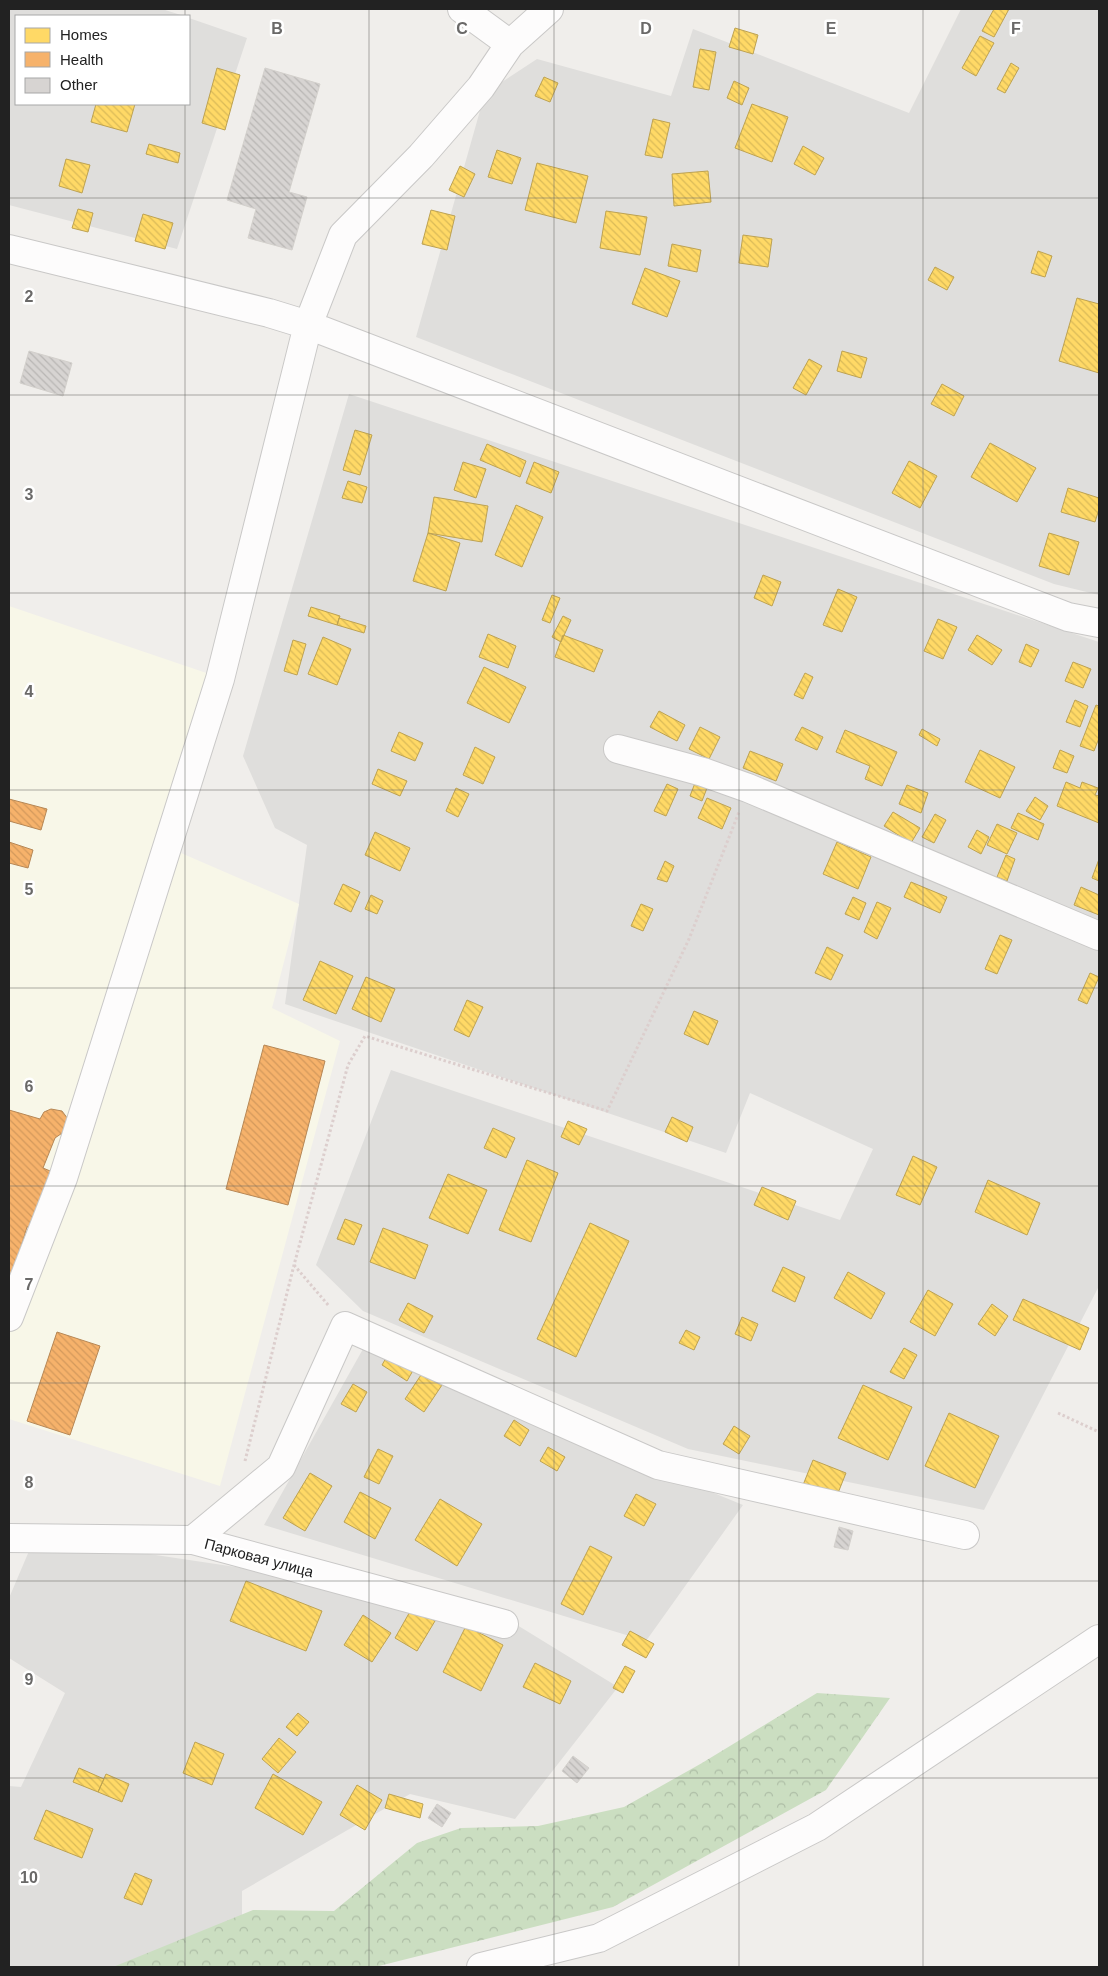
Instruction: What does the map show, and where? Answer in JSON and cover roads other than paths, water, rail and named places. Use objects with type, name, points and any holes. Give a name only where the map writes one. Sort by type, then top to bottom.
[{"type":"street","points":[[462,9],[510,44]]},
{"type":"street","points":[[9,1317],[63,1178],[220,679],[308,325],[343,235],[420,156],[481,88],[510,44],[549,9]]},
{"type":"street","points":[[9,248],[269,313],[308,325],[1068,617],[1099,623]]},
{"type":"street","points":[[618,749],[703,772],[748,788],[1099,936]]},
{"type":"street","points":[[193,1540],[281,1467],[345,1326],[658,1465],[965,1535]]},
{"type":"street","name":"Парковая улица","points":[[9,1538],[193,1540],[504,1624]]},
{"type":"street","points":[[481,1967],[599,1938],[817,1827],[1099,1639]]}]
